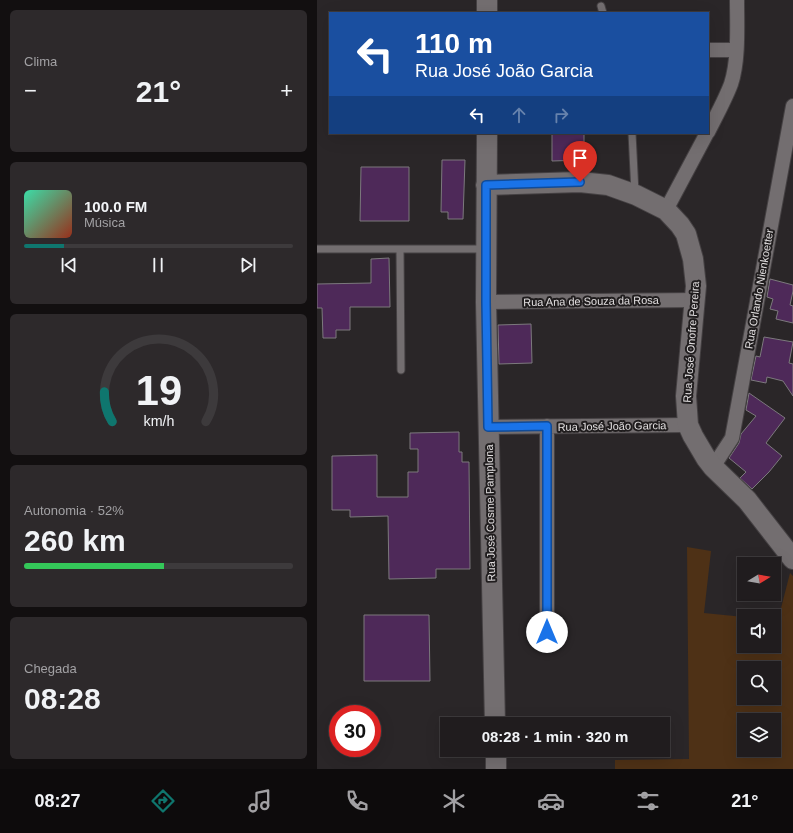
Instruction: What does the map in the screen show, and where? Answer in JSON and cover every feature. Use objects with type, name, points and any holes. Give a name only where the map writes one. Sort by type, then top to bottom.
[{"type":"main road","points":[[487,0],[487,12]]},
{"type":"main road","name":"Rua José Cosme Pamplona","points":[[487,134],[486,302],[495,717]]},
{"type":"main road","name":"Rua José Onofre Pereira","points":[[486,185],[550,182],[594,183],[619,188],[666,210],[680,225],[689,244],[693,259],[696,300],[686,396],[688,425],[698,446],[713,467],[747,500],[793,559]]},
{"type":"main road","points":[[495,757],[496,769]]},
{"type":"street","points":[[709,130],[722,105],[731,82],[736,50],[737,0]]},
{"type":"street","points":[[709,50],[736,50]]},
{"type":"street","name":"Rua Orlando Nienkoetter","points":[[713,467],[732,438],[793,106]]},
{"type":"street","points":[[666,210],[707,134]]},
{"type":"street","name":"Rua Ana de Souza da Rosa","points":[[486,302],[696,300]]},
{"type":"street","name":"Rua José João Garcia","points":[[488,427],[688,425]]},
{"type":"street","points":[[547,426],[547,632]]},
{"type":"lane","points":[[632,134],[635,195]]},
{"type":"lane","points":[[317,249],[486,249]]},
{"type":"lane","points":[[400,249],[401,370]]},
{"type":"shaded area","points":[[687,547],[711,551],[704,613],[737,616],[737,653],[781,653],[781,609],[790,573],[793,576],[793,769],[615,769],[615,760],[689,759]]},
{"type":"building","points":[[552,134],[584,134],[584,160],[552,161]]},
{"type":"building","points":[[442,160],[465,160],[463,219],[448,219],[448,212],[441,212]]},
{"type":"building","points":[[361,167],[409,167],[409,221],[360,221]]},
{"type":"building","points":[[389,258],[390,307],[350,307],[350,330],[336,330],[336,338],[323,338],[322,308],[317,308],[317,284],[371,283],[371,259]]},
{"type":"building","points":[[770,279],[793,285],[790,305],[793,306],[793,323],[776,319],[778,311],[770,309],[773,299],[767,297]]},
{"type":"building","points":[[531,324],[532,363],[499,364],[498,325]]},
{"type":"building","points":[[764,337],[793,342],[789,363],[793,364],[793,396],[783,381],[767,377],[766,383],[751,380],[756,356],[760,357]]},
{"type":"building","points":[[749,393],[785,418],[766,443],[782,456],[752,489],[740,478],[746,472],[729,458],[739,443],[741,434],[756,416],[746,410]]},
{"type":"building","points":[[459,432],[459,452],[462,452],[462,462],[469,462],[470,569],[436,569],[436,578],[389,579],[388,516],[350,517],[350,510],[332,510],[332,456],[377,455],[377,497],[408,497],[408,472],[418,472],[418,449],[410,449],[410,433]]},
{"type":"building","points":[[364,615],[429,615],[430,681],[364,681]]},
{"type":"route","points":[[547,632],[547,426],[488,427],[486,185],[580,182]]}]
